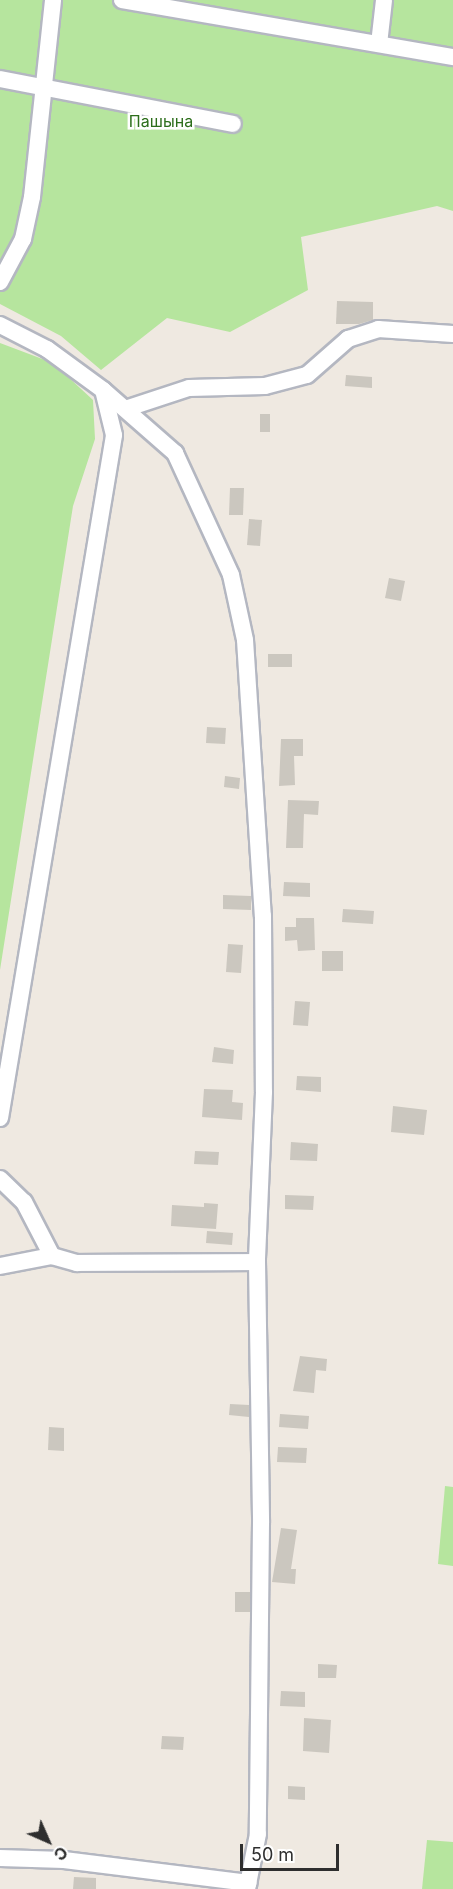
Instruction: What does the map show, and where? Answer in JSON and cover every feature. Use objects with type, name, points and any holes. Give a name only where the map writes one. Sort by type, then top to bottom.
[{"type":"street","points":[[0,282],[26,228],[42,119],[42,87],[53,0]]},
{"type":"street","points":[[122,0],[453,57]]},
{"type":"street","points":[[379,44],[384,0]]},
{"type":"street","points":[[0,79],[233,124]]},
{"type":"street","points":[[0,325],[47,349],[128,408],[176,453],[231,575],[245,640],[263,916],[264,1092],[257,1262],[261,1523],[258,1834],[248,1886],[64,1860],[0,1858]]},
{"type":"street","points":[[128,408],[189,388],[265,387],[308,375],[348,339],[378,329],[453,334]]},
{"type":"street","points":[[0,1118],[114,435],[103,390]]},
{"type":"street","points":[[0,1179],[24,1202],[52,1256]]},
{"type":"street","points":[[0,1266],[52,1256],[77,1263],[257,1262]]},
{"type":"green space","name":"Пашына","points":[[0,0],[453,0],[453,211],[437,206],[301,237],[308,290],[230,332],[167,318],[101,370],[61,336],[0,304]]},
{"type":"green space","points":[[0,343],[53,363],[93,400],[95,439],[73,506],[0,970]]},
{"type":"green space","points":[[445,1486],[453,1487],[453,1566],[438,1564]]},
{"type":"green space","points":[[427,1840],[453,1842],[453,1889],[422,1889]]},
{"type":"building","points":[[337,301],[373,302],[373,320],[359,324],[336,324]]},
{"type":"building","points":[[346,375],[372,377],[372,388],[345,386]]},
{"type":"building","points":[[260,414],[270,414],[270,432],[260,432]]},
{"type":"building","points":[[230,488],[244,488],[243,515],[229,515]]},
{"type":"building","points":[[249,519],[262,520],[260,546],[247,545]]},
{"type":"building","points":[[389,578],[405,581],[401,601],[385,598]]},
{"type":"building","points":[[268,654],[292,654],[292,667],[268,667]]},
{"type":"building","points":[[207,727],[226,728],[225,744],[206,743]]},
{"type":"building","points":[[281,739],[303,739],[303,756],[294,756],[295,785],[279,786]]},
{"type":"building","points":[[225,776],[240,778],[239,789],[224,787]]},
{"type":"building","points":[[288,800],[319,801],[318,815],[304,814],[303,848],[286,848]]},
{"type":"building","points":[[284,882],[310,883],[310,897],[283,896]]},
{"type":"building","points":[[223,895],[251,896],[251,910],[223,909]]},
{"type":"building","points":[[343,909],[374,911],[373,924],[342,922]]},
{"type":"building","points":[[296,918],[314,918],[315,950],[298,951],[297,940],[285,941],[285,927],[296,927]]},
{"type":"building","points":[[228,944],[243,945],[241,973],[226,972]]},
{"type":"building","points":[[322,951],[343,951],[343,971],[322,971]]},
{"type":"building","points":[[295,1001],[310,1002],[308,1026],[293,1025]]},
{"type":"building","points":[[214,1047],[234,1050],[233,1064],[212,1062]]},
{"type":"building","points":[[297,1076],[321,1077],[321,1092],[296,1090]]},
{"type":"building","points":[[204,1089],[233,1090],[232,1102],[243,1103],[242,1120],[202,1117]]},
{"type":"building","points":[[393,1106],[427,1110],[424,1135],[391,1132]]},
{"type":"building","points":[[291,1142],[318,1144],[317,1161],[290,1160]]},
{"type":"building","points":[[195,1151],[219,1152],[218,1165],[194,1164]]},
{"type":"building","points":[[285,1195],[314,1196],[313,1210],[285,1209]]},
{"type":"building","points":[[204,1203],[218,1204],[216,1229],[171,1226],[172,1205],[204,1207]]},
{"type":"building","points":[[207,1231],[233,1233],[232,1245],[206,1243]]},
{"type":"building","points":[[300,1356],[327,1359],[326,1371],[316,1370],[314,1393],[293,1391]]},
{"type":"building","points":[[230,1404],[249,1405],[249,1417],[229,1415]]},
{"type":"building","points":[[280,1414],[309,1416],[308,1429],[279,1427]]},
{"type":"building","points":[[49,1427],[64,1428],[64,1451],[48,1450]]},
{"type":"building","points":[[278,1447],[307,1448],[306,1463],[277,1462]]},
{"type":"building","points":[[281,1528],[297,1530],[291,1569],[296,1569],[295,1584],[272,1582]]},
{"type":"building","points":[[235,1592],[250,1592],[250,1612],[235,1612]]},
{"type":"building","points":[[318,1664],[337,1665],[336,1678],[318,1678]]},
{"type":"building","points":[[281,1691],[305,1692],[305,1707],[280,1706]]},
{"type":"building","points":[[304,1718],[331,1720],[329,1753],[303,1751]]},
{"type":"building","points":[[162,1736],[184,1737],[183,1750],[161,1749]]},
{"type":"building","points":[[288,1786],[305,1787],[305,1800],[288,1799]]},
{"type":"building","points":[[74,1877],[96,1878],[96,1889],[73,1889]]}]
